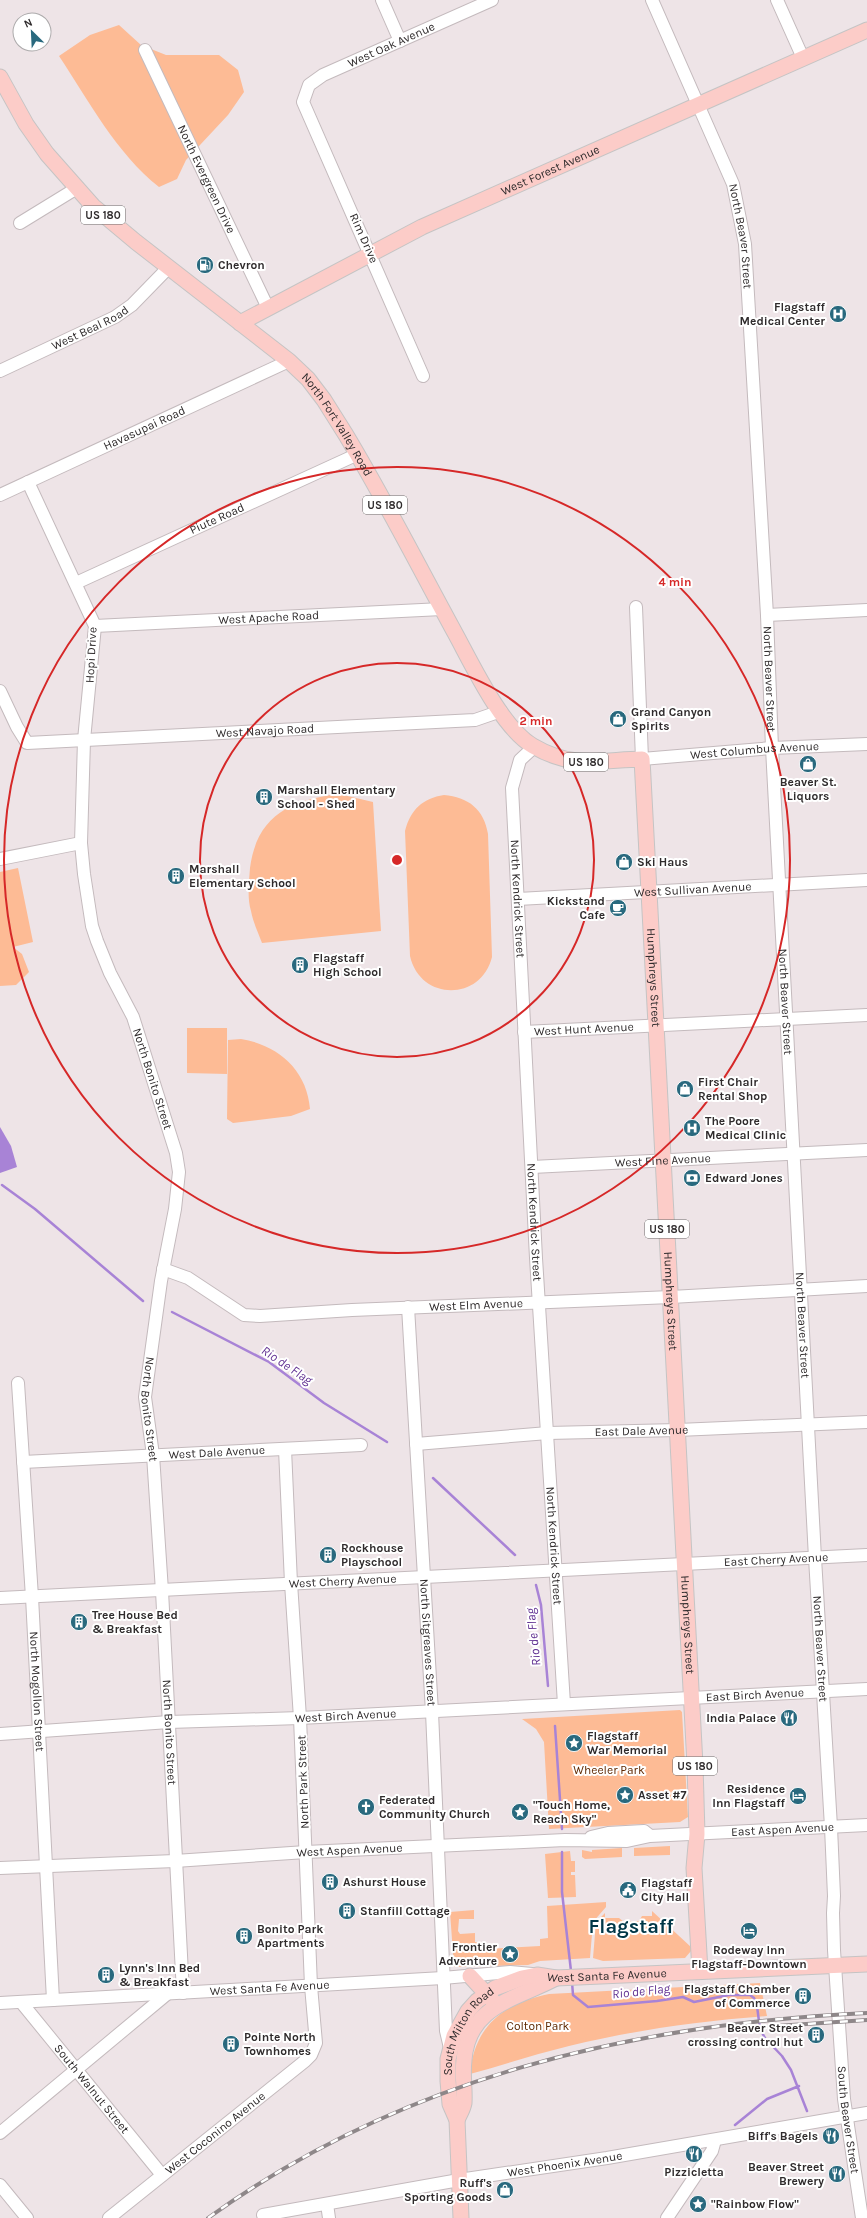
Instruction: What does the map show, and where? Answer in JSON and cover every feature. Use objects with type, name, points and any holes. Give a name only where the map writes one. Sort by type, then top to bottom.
[{"type":"main road","name":"West Forest Avenue","points":[[240,323],[422,227],[867,30]]},
{"type":"main road","name":"North Fort Valley Road","points":[[1,81],[26,124],[52,160],[107,219],[289,362],[308,380],[324,400],[358,454],[442,609],[501,711],[519,736],[534,747],[564,760],[578,762],[642,759]]},
{"type":"main road","name":"Humphreys Street","points":[[642,759],[692,1698],[697,1834],[694,1868],[700,1971]]},
{"type":"main road","name":"West Santa Fe Avenue","points":[[537,1975],[556,1978],[867,1964]]},
{"type":"main road","name":"South Milton Road","points":[[461,2218],[457,2120],[450,2104],[448,2071],[450,2048],[460,2023],[468,2011],[486,1994],[507,1983],[537,1975]]},
{"type":"main road","points":[[470,1976],[496,2005]]},
{"type":"main road","name":"South Milton Road","points":[[457,2120],[464,2104],[463,2072],[466,2046],[475,2027],[496,2005],[556,1978]]},
{"type":"street","points":[[382,0],[400,41]]},
{"type":"street","name":"West Oak Avenue","points":[[303,102],[309,85],[323,75],[492,0]]},
{"type":"street","name":"North Beaver Street","points":[[652,0],[699,105],[732,184],[746,244],[767,615],[772,748],[814,1558],[831,1827],[834,1896],[833,1923],[840,2022]]},
{"type":"street","points":[[777,0],[803,58]]},
{"type":"street","name":"North Evergreen Drive","points":[[145,50],[268,308]]},
{"type":"street","name":"Rim Drive","points":[[303,102],[371,254],[423,376]]},
{"type":"street","points":[[20,223],[77,188]]},
{"type":"street","name":"West Beal Road","points":[[0,370],[115,317],[132,305],[169,267]]},
{"type":"street","name":"Havasupai Road","points":[[0,495],[289,362]]},
{"type":"street","name":"Piute Road","points":[[76,583],[358,454]]},
{"type":"street","name":"Hopi Drive","points":[[28,482],[95,626],[84,740],[81,843]]},
{"type":"street","name":"Humphreys Street","points":[[636,607],[642,759]]},
{"type":"street","name":"West Apache Road","points":[[95,626],[442,609]]},
{"type":"street","points":[[767,615],[867,610]]},
{"type":"street","name":"West Navajo Road","points":[[0,691],[17,727],[27,743],[475,720],[501,711]]},
{"type":"street","name":"West Columbus Avenue","points":[[642,759],[772,748],[867,744]]},
{"type":"street","name":"North Kendrick Street","points":[[534,747],[520,760],[512,788],[539,1301],[548,1432],[554,1570],[564,1704]]},
{"type":"street","points":[[0,859],[81,843]]},
{"type":"street","name":"North Bonito Street","points":[[81,843],[92,926],[110,973],[133,1017],[176,1153],[178,1172],[175,1209],[163,1269],[146,1397],[152,1455],[162,1591],[183,1993]]},
{"type":"street","name":"West Sullivan Avenue","points":[[518,899],[867,880]]},
{"type":"street","name":"West Hunt Avenue","points":[[524,1032],[867,1015]]},
{"type":"street","name":"West Fine Avenue","points":[[532,1167],[867,1150]]},
{"type":"street","name":"West Elm Avenue","points":[[163,1269],[188,1278],[244,1315],[260,1316],[539,1301],[671,1297],[867,1286]]},
{"type":"street","name":"North Sitgreaves Street","points":[[408,1308],[432,1712],[443,1978]]},
{"type":"street","name":"North Mogollon Street","points":[[18,1383],[40,1732],[45,1867],[53,2000]]},
{"type":"street","name":"East Dale Avenue","points":[[416,1444],[548,1432],[678,1430],[867,1422]]},
{"type":"street","name":"West Dale Avenue","points":[[23,1462],[361,1445]]},
{"type":"street","name":"North Park Street","points":[[285,1449],[291,1583],[300,1718],[311,1986],[316,2043]]},
{"type":"street","name":"East Cherry Avenue","points":[[684,1565],[867,1555]]},
{"type":"street","name":"West Cherry Avenue","points":[[0,1598],[554,1570],[684,1565]]},
{"type":"street","name":"East Birch Avenue","points":[[692,1698],[867,1689]]},
{"type":"street","name":"West Birch Avenue","points":[[0,1734],[169,1722],[432,1712],[692,1698]]},
{"type":"street","name":"East Aspen Avenue","points":[[697,1834],[867,1825]]},
{"type":"street","name":"West Aspen Avenue","points":[[0,1868],[175,1861],[306,1852],[583,1839],[608,1833],[644,1832],[650,1836],[697,1834]]},
{"type":"street","name":"West Santa Fe Avenue","points":[[0,2003],[443,1978],[510,1972],[537,1975]]},
{"type":"street","points":[[443,1978],[446,2030],[450,2048]]},
{"type":"street","points":[[0,2133],[77,2071],[167,1994]]},
{"type":"street","name":"South Walnut Street","points":[[21,2002],[162,2175]]},
{"type":"street","name":"South Beaver Street","points":[[840,2022],[846,2117],[862,2218]]},
{"type":"street","name":"West Coconino Avenue","points":[[109,2218],[305,2061],[311,2055],[316,2043]]},
{"type":"street","name":"West Phoenix Avenue","points":[[263,2215],[459,2180],[715,2140],[867,2114]]},
{"type":"street","points":[[667,2218],[712,2152],[715,2140]]},
{"type":"street","points":[[0,2185],[27,2218]]},
{"type":"street","points":[[327,2204],[330,2218]]},
{"type":"green space","points":[[119,25],[141,45],[166,55],[219,55],[238,70],[244,92],[228,115],[186,160],[177,179],[159,187],[129,159],[116,142],[92,108],[59,56],[90,35]]},
{"type":"green space","points":[[339,794],[373,802],[381,931],[262,943],[253,919],[249,895],[250,868],[254,850],[260,835],[279,813],[292,806],[306,801]]},
{"type":"green space","points":[[444,795],[460,798],[474,806],[483,818],[488,834],[492,957],[486,972],[476,982],[464,988],[451,990],[437,988],[425,981],[416,971],[410,956],[405,831],[410,817],[418,806],[430,799]]},
{"type":"green space","points":[[18,868],[33,942],[13,947],[22,954],[29,972],[16,985],[0,986],[0,872]]},
{"type":"green space","points":[[187,1028],[227,1028],[227,1074],[187,1073]]},
{"type":"green space","points":[[241,1039],[267,1047],[288,1062],[297,1071],[308,1095],[310,1109],[291,1116],[233,1123],[227,1119],[228,1040]]},
{"type":"green space","name":"Wheeler Park","points":[[680,1710],[682,1712],[688,1817],[680,1822],[549,1829],[544,1742],[536,1729],[522,1719]]},
{"type":"green space","points":[[670,1846],[670,1855],[634,1856],[634,1848]]},
{"type":"green space","points":[[622,1848],[622,1857],[585,1859],[582,1857],[582,1850],[592,1852],[592,1850]]},
{"type":"green space","points":[[570,1851],[571,1861],[575,1861],[575,1872],[571,1872],[571,1875],[575,1875],[576,1897],[548,1898],[545,1854]]},
{"type":"green space","points":[[606,1902],[606,1907],[593,1922],[590,1958],[540,1961],[528,1965],[454,1967],[450,1912],[474,1910],[474,1919],[459,1919],[458,1931],[460,1934],[475,1933],[475,1942],[483,1943],[485,1949],[540,1946],[540,1939],[548,1938],[547,1906]]},
{"type":"green space","points":[[652,1911],[691,1947],[691,1951],[685,1958],[603,1961],[593,1958],[596,1922],[605,1913],[605,1918],[619,1918],[624,1922],[639,1921],[642,1916],[652,1916]]},
{"type":"green space","name":"Colton Park","points":[[760,1983],[767,2016],[692,2023],[618,2035],[557,2049],[470,2074],[473,2057],[478,2043],[485,2030],[494,2019],[518,2004],[533,1998],[549,1994]]},
{"type":"shaded area","points":[[0,1127],[11,1146],[17,1167],[0,1173]]},
{"type":"waterway","name":"Rio de Flag","points":[[2,1185],[35,1209],[143,1301]]},
{"type":"waterway","name":"Rio de Flag","points":[[172,1312],[269,1362],[324,1403],[387,1442]]},
{"type":"waterway","name":"Rio de Flag","points":[[433,1478],[515,1555]]},
{"type":"waterway","name":"Rio de Flag","points":[[536,1585],[541,1605],[548,1686]]},
{"type":"waterway","name":"Rio de Flag","points":[[555,1726],[562,1829]]},
{"type":"waterway","name":"Rio de Flag","points":[[562,1852],[562,1892],[571,1971]]},
{"type":"waterway","name":"Rio de Flag","points":[[572,1982],[573,1995],[588,2007],[657,2001],[683,1997],[694,2002],[729,1995],[750,1995],[754,1998],[757,2006],[760,2029],[765,2038],[782,2056],[791,2070],[807,2111]]},
{"type":"waterway","points":[[735,2125],[767,2099],[799,2086]]},
{"type":"railway","points":[[208,2218],[282,2169],[360,2128],[440,2095],[522,2067],[606,2046],[692,2030],[779,2019],[867,2013]]},
{"type":"railway","points":[[776,2026],[867,2020]]},
{"type":"place","name":"Chevron","points":[[205,265]]},
{"type":"place","name":"Flagstaff Medical Center","points":[[838,314]]},
{"type":"place","name":"Grand Canyon Spirits","points":[[618,719]]},
{"type":"place","name":"Beaver St. Liquors","points":[[808,764]]},
{"type":"place","name":"Marshall Elementary School - Shed","points":[[264,797]]},
{"type":"place","name":"Ski Haus","points":[[624,862]]},
{"type":"place","name":"Marshall Elementary School","points":[[176,876]]},
{"type":"place","name":"Kickstand Cafe","points":[[618,908]]},
{"type":"place","name":"Flagstaff High School","points":[[300,965]]},
{"type":"place","name":"First Chair Rental Shop","points":[[685,1089]]},
{"type":"place","name":"The Poore Medical Clinic","points":[[692,1128]]},
{"type":"place","name":"Edward Jones","points":[[692,1178]]},
{"type":"place","name":"Rockhouse Playschool","points":[[328,1555]]},
{"type":"place","name":"Tree House Bed & Breakfast","points":[[79,1622]]},
{"type":"place","name":"India Palace","points":[[789,1718]]},
{"type":"place","name":"Flagstaff War Memorial","points":[[574,1743]]},
{"type":"place","name":"Asset #7","points":[[625,1795]]},
{"type":"place","name":"Residence Inn Flagstaff","points":[[798,1796]]},
{"type":"place","name":"Federated Community Church","points":[[366,1807]]},
{"type":"place","name":"\"Touch Home, Reach Sky\"","points":[[520,1812]]},
{"type":"place","name":"Ashurst House","points":[[330,1882]]},
{"type":"place","name":"Flagstaff City Hall","points":[[628,1890]]},
{"type":"place","name":"Stanfill Cottage","points":[[347,1911]]},
{"type":"place","name":"Rodeway Inn Flagstaff-Downtown","points":[[749,1931]]},
{"type":"place","name":"Bonito Park Apartments","points":[[244,1936]]},
{"type":"place","name":"Frontier Adventure","points":[[510,1954]]},
{"type":"place","name":"Lynn's Inn Bed & Breakfast","points":[[106,1975]]},
{"type":"place","name":"Flagstaff Chamber of Commerce","points":[[803,1996]]},
{"type":"place","name":"Beaver Street crossing control hut","points":[[816,2035]]},
{"type":"place","name":"Pointe North Townhomes","points":[[231,2044]]},
{"type":"place","name":"Biff's Bagels","points":[[831,2136]]},
{"type":"place","name":"Pizzicletta","points":[[694,2154]]},
{"type":"place","name":"Beaver Street Brewery","points":[[837,2174]]},
{"type":"place","name":"Ruff's Sporting Goods","points":[[505,2190]]},
{"type":"place","name":"\"Rainbow Flow\"","points":[[698,2204]]},
{"type":"district","name":"Flagstaff","points":[[631,1926]]}]
